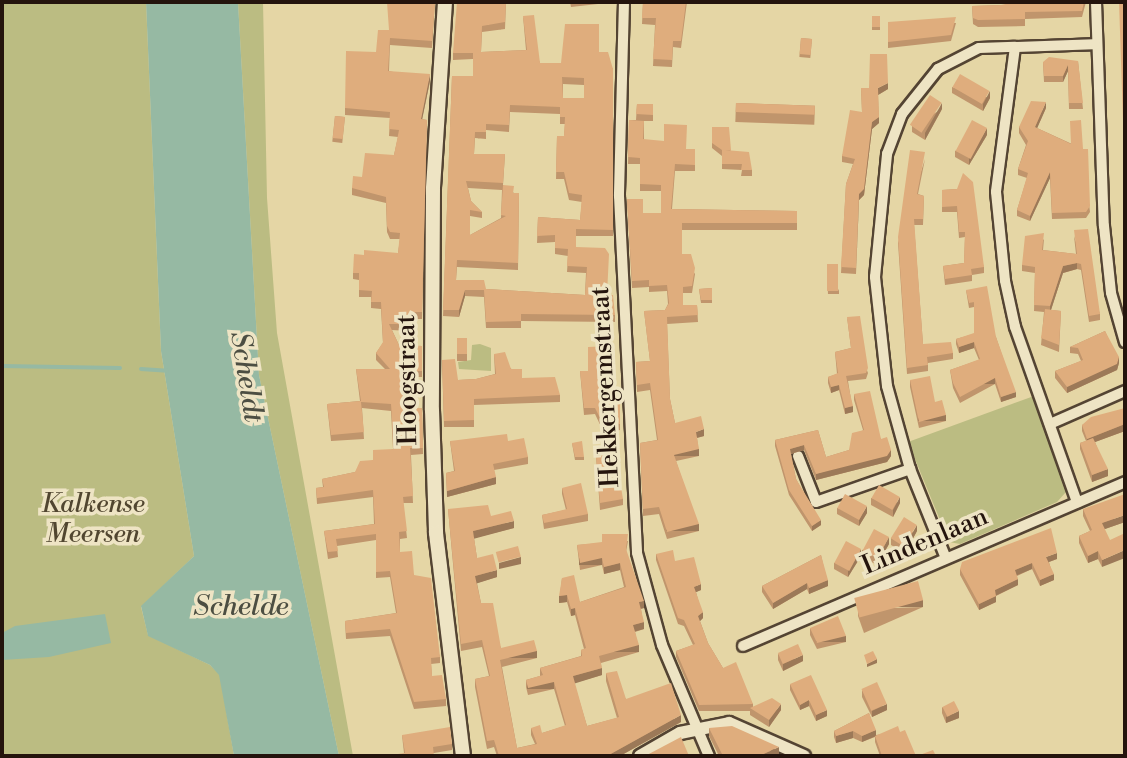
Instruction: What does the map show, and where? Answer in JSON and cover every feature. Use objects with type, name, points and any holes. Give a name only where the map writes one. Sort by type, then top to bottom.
[{"type":"main road","name":"Hoogstraat","points":[[445,2],[433,189],[432,410],[436,533],[463,756]]},
{"type":"street","name":"Hekkergemstraat","points":[[624,2],[619,196],[637,553],[662,645],[694,728],[709,756]]},
{"type":"street","points":[[1096,2],[1095,44],[1106,252],[1125,342]]},
{"type":"street","points":[[945,556],[910,469],[887,386],[875,277],[887,154],[912,96],[938,69],[979,48],[1095,44]]},
{"type":"street","points":[[1015,47],[996,192],[999,236],[1015,327],[1077,502]]},
{"type":"street","points":[[1050,424],[1125,391]]},
{"type":"street","points":[[798,456],[816,502],[910,469]]},
{"type":"street","name":"Lindenlaan","points":[[743,646],[945,556],[1125,482]]},
{"type":"street","points":[[640,756],[694,728],[729,723],[745,726],[804,756]]},
{"type":"green space","name":"Kalkense Meersen","points":[[2,2],[146,2],[161,351],[194,556],[141,607],[148,635],[210,665],[220,675],[234,756],[2,756]]},
{"type":"green space","points":[[238,2],[263,2],[267,198],[277,333],[353,756],[339,756],[259,375]]},
{"type":"green space","points":[[472,345],[491,348],[491,371],[459,369],[458,362],[471,360]]},
{"type":"green space","points":[[1034,396],[1065,477],[1066,492],[1057,502],[960,544],[949,542],[908,442]]},
{"type":"water","name":"Schelde","points":[[146,2],[238,2],[259,375],[339,756],[234,756],[219,675],[210,665],[148,636],[141,606],[194,556],[161,351]]},
{"type":"water","points":[[105,614],[111,643],[49,657],[2,660],[2,633],[15,626]]},
{"type":"building","points":[[387,2],[435,2],[432,41],[390,38],[388,71],[430,74],[421,119],[427,120],[422,312],[409,312],[408,324],[389,324],[399,345],[422,346],[422,371],[411,371],[411,408],[422,408],[423,448],[410,448],[413,496],[403,497],[407,531],[399,532],[400,552],[412,551],[414,575],[431,578],[440,657],[431,658],[432,676],[442,675],[446,699],[414,702],[390,629],[346,633],[345,621],[397,613],[390,571],[376,572],[376,534],[336,539],[338,551],[328,552],[324,531],[375,524],[373,490],[317,498],[316,488],[324,487],[322,479],[355,472],[360,461],[373,460],[373,450],[394,449],[391,404],[361,402],[364,432],[331,435],[327,404],[361,401],[356,369],[390,369],[376,353],[383,342],[381,302],[371,302],[372,291],[359,290],[359,273],[353,273],[354,254],[364,255],[364,250],[398,253],[400,233],[390,232],[387,226],[386,197],[352,188],[353,176],[362,177],[365,153],[394,155],[399,130],[389,129],[390,112],[345,108],[346,51],[376,52],[378,30],[389,30]]},
{"type":"building","points":[[457,2],[506,2],[505,22],[482,26],[481,52],[527,50],[523,16],[534,15],[540,63],[561,63],[565,24],[599,24],[599,52],[608,52],[613,69],[613,230],[576,229],[576,247],[605,248],[609,254],[607,295],[613,295],[615,315],[521,314],[521,321],[486,322],[484,290],[465,290],[459,310],[443,310],[452,76],[473,76],[473,53],[453,53]],"holes":[[[562,77],[584,78],[584,98],[563,98]],[[510,105],[560,107],[560,117],[565,117],[564,136],[557,136],[556,172],[564,172],[569,193],[582,195],[580,220],[538,217],[537,236],[555,235],[555,248],[568,249],[567,266],[587,267],[585,295],[486,289],[484,280],[456,280],[457,260],[518,263],[519,193],[513,193],[514,186],[503,185],[501,215],[506,216],[470,235],[470,210],[482,212],[471,201],[466,181],[503,183],[505,154],[474,154],[475,132],[486,132],[486,124],[509,125]]]},
{"type":"building","points":[[643,2],[686,2],[681,41],[673,41],[672,60],[653,59],[656,18],[642,18]]},
{"type":"building","points":[[1015,2],[1084,2],[1082,11],[1025,12],[1025,19],[973,18],[972,6]]},
{"type":"building","points":[[1119,2],[1125,2],[1125,180]]},
{"type":"building","points":[[872,16],[880,16],[880,27],[872,27]]},
{"type":"building","points":[[956,17],[951,35],[888,42],[888,22]]},
{"type":"building","points":[[801,38],[812,39],[811,55],[800,54]]},
{"type":"building","points":[[870,54],[887,54],[888,83],[878,88],[879,117],[872,122],[864,189],[859,194],[856,268],[841,267],[846,184],[855,159],[842,156],[850,110],[862,112],[861,88],[869,88]]},
{"type":"building","points":[[1049,57],[1078,61],[1083,103],[1069,103],[1068,65],[1063,76],[1044,76],[1043,62]]},
{"type":"building","points":[[960,74],[989,91],[982,104],[952,87]]},
{"type":"building","points":[[930,95],[942,103],[921,133],[910,125]]},
{"type":"building","points":[[1031,101],[1046,102],[1035,127],[1071,144],[1070,121],[1081,120],[1083,149],[1088,149],[1090,206],[1086,212],[1052,213],[1050,172],[1030,216],[1017,210],[1028,173],[1018,169],[1028,141],[1019,127]]},
{"type":"building","points":[[736,103],[815,106],[815,115],[736,112]]},
{"type":"building","points":[[637,104],[653,104],[653,115],[636,114]]},
{"type":"building","points":[[335,116],[345,117],[343,139],[333,138]]},
{"type":"building","points":[[629,120],[644,121],[643,139],[664,141],[664,124],[687,125],[686,149],[695,149],[695,165],[675,164],[671,209],[797,211],[797,223],[682,223],[682,254],[691,254],[695,268],[692,286],[683,287],[683,305],[697,305],[698,315],[667,317],[670,399],[675,423],[701,416],[704,429],[696,432],[699,449],[674,455],[699,524],[667,532],[659,507],[643,509],[640,443],[658,440],[650,383],[637,385],[636,362],[650,361],[644,311],[665,310],[669,303],[667,285],[649,286],[649,280],[632,281],[627,199],[643,199],[643,213],[661,213],[661,185],[640,184],[640,158],[628,157]]},
{"type":"building","points":[[972,120],[987,128],[971,159],[956,151]]},
{"type":"building","points":[[712,127],[729,127],[731,150],[725,150],[749,152],[752,170],[741,170],[742,164],[722,164],[722,150],[712,143]]},
{"type":"building","points":[[910,150],[925,152],[917,194],[924,196],[923,219],[914,219],[923,344],[951,342],[953,353],[927,357],[928,365],[907,368],[898,237]]},
{"type":"building","points":[[963,173],[973,182],[984,267],[971,269],[972,275],[945,279],[943,266],[964,263],[965,232],[959,232],[957,206],[942,207],[942,190],[957,189]]},
{"type":"building","points":[[1088,229],[1100,314],[1089,316],[1081,264],[1077,263],[1063,266],[1050,306],[1034,305],[1035,267],[1022,265],[1025,236],[1044,233],[1042,250],[1077,254],[1074,230]]},
{"type":"building","points":[[827,264],[838,264],[838,291],[827,291]]},
{"type":"building","points":[[987,286],[996,337],[1016,392],[1001,397],[995,378],[960,397],[950,370],[980,359],[974,342],[959,347],[956,339],[974,333],[974,302],[969,303],[966,290]]},
{"type":"building","points":[[712,288],[712,300],[701,300],[699,289]]},
{"type":"building","points":[[1045,309],[1061,311],[1059,345],[1041,338]]},
{"type":"building","points":[[860,316],[868,368],[866,373],[846,376],[853,406],[845,408],[839,385],[831,387],[828,377],[838,373],[835,352],[851,348],[847,317]]},
{"type":"building","points":[[1105,331],[1119,357],[1117,364],[1067,387],[1055,371],[1083,360],[1078,348],[1070,347]]},
{"type":"building","points":[[457,338],[467,338],[467,354],[457,354]]},
{"type":"building","points":[[610,346],[603,354],[604,388],[620,387],[620,424],[604,426],[595,408],[584,408],[580,371],[588,371],[588,347]]},
{"type":"building","points":[[505,352],[511,369],[522,369],[522,378],[555,377],[560,395],[474,399],[474,420],[444,421],[442,360],[455,359],[458,380],[476,379],[496,374],[494,354]]},
{"type":"building","points":[[930,376],[935,402],[942,400],[946,415],[919,422],[910,380]]},
{"type":"building","points":[[870,391],[881,439],[887,437],[891,450],[887,456],[816,474],[804,445],[790,449],[796,479],[821,520],[812,526],[789,490],[775,440],[818,430],[826,457],[849,450],[852,433],[864,430],[854,394]]},
{"type":"building","points":[[1125,408],[1125,424],[1087,439],[1082,425],[1091,417]]},
{"type":"building","points":[[507,434],[508,441],[524,438],[528,457],[493,464],[496,477],[447,491],[446,473],[455,471],[450,441]]},
{"type":"building","points":[[1093,438],[1108,469],[1092,475],[1080,443]]},
{"type":"building","points":[[582,441],[584,457],[575,457],[572,443]]},
{"type":"building","points":[[612,455],[614,488],[621,487],[623,499],[600,503],[596,456]]},
{"type":"building","points":[[581,483],[588,514],[544,523],[542,515],[567,509],[562,488]]},
{"type":"building","points":[[879,485],[900,497],[892,510],[872,498]]},
{"type":"building","points":[[845,494],[867,506],[859,520],[837,508]]},
{"type":"building","points":[[1125,494],[1125,515],[1102,523],[1110,540],[1125,533],[1125,550],[1102,560],[1098,551],[1088,556],[1079,536],[1092,530],[1083,509]]},
{"type":"building","points":[[488,505],[491,516],[511,511],[514,521],[473,531],[477,558],[493,554],[497,570],[475,576],[481,603],[493,603],[501,648],[534,640],[537,651],[500,660],[517,748],[537,744],[531,728],[540,725],[542,733],[566,725],[554,682],[528,688],[526,680],[543,675],[540,668],[582,656],[581,650],[586,648],[575,608],[571,609],[567,595],[559,596],[562,578],[574,575],[580,602],[626,587],[620,563],[604,567],[602,558],[580,563],[577,545],[602,542],[602,534],[628,534],[626,549],[644,601],[639,602],[644,622],[633,625],[639,645],[599,656],[602,668],[573,676],[587,726],[619,717],[606,673],[617,671],[626,699],[671,683],[681,715],[607,756],[499,756],[494,740],[487,741],[475,679],[490,676],[482,640],[461,644],[448,509]]},
{"type":"building","points":[[904,517],[917,525],[903,546],[891,538]]},
{"type":"building","points":[[1051,528],[1057,553],[1046,557],[1054,574],[1040,580],[1032,563],[1015,570],[1018,579],[995,590],[996,596],[979,604],[960,569],[962,562]]},
{"type":"building","points":[[874,529],[889,537],[878,558],[863,550]]},
{"type":"building","points":[[846,541],[861,549],[849,571],[834,563]]},
{"type":"building","points":[[518,546],[521,557],[499,563],[496,552]]},
{"type":"building","points":[[673,550],[675,561],[694,557],[701,584],[694,587],[703,612],[698,616],[708,643],[723,668],[736,662],[753,704],[699,705],[676,651],[695,644],[684,620],[678,618],[656,554]]},
{"type":"building","points":[[821,555],[828,580],[809,588],[807,583],[773,603],[762,586]]},
{"type":"building","points":[[918,581],[923,600],[859,617],[854,598]]},
{"type":"building","points":[[838,616],[846,636],[817,643],[810,628]]},
{"type":"building","points":[[798,644],[803,655],[783,664],[778,653]]},
{"type":"building","points":[[873,651],[877,659],[867,664],[864,655]]},
{"type":"building","points":[[811,675],[827,710],[816,715],[809,700],[800,705],[790,684]]},
{"type":"building","points":[[877,682],[887,704],[871,711],[861,689]]},
{"type":"building","points":[[772,698],[781,704],[769,720],[750,708]]},
{"type":"building","points":[[954,701],[959,711],[947,717],[942,707]]},
{"type":"building","points":[[869,713],[876,730],[862,736],[853,731],[836,736],[834,731]]},
{"type":"building","points":[[732,726],[779,747],[759,756],[723,756],[709,728]]},
{"type":"building","points":[[898,726],[900,732],[905,730],[916,756],[882,756],[875,736]]},
{"type":"building","points":[[450,727],[452,744],[433,747],[434,756],[391,756],[405,753],[402,735]]},
{"type":"building","points":[[681,737],[689,756],[645,756]]},
{"type":"building","points":[[933,750],[936,756],[917,756]]},
{"type":"waterway","points":[[2,366],[120,368]]},
{"type":"waterway","points":[[141,369],[167,371]]},
{"type":"water label","name":"Scheldt","points":[[246,377]]}]
